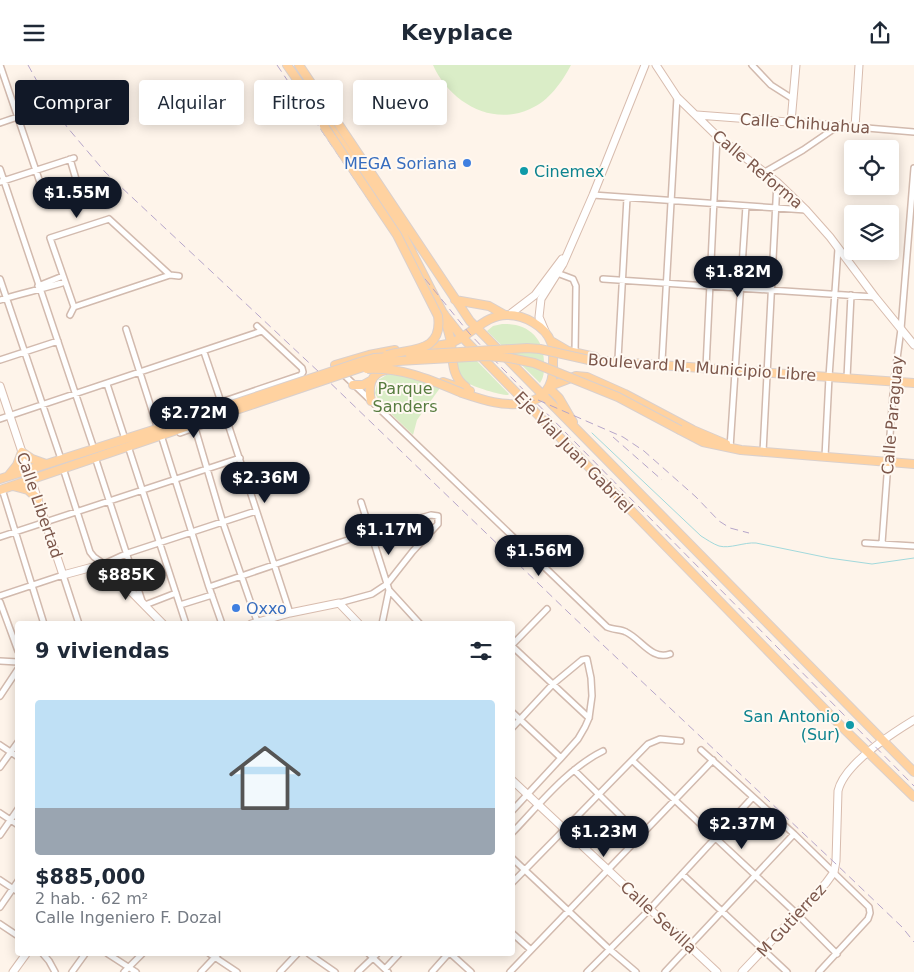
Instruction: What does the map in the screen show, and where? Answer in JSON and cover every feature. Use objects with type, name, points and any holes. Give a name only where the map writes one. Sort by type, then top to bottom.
[{"type":"main road","name":"Eje Vial Juan Gabriel","points":[[287,65],[298,80]]},
{"type":"main road","name":"Eje Vial Juan Gabriel","points":[[299,65],[454,300],[476,328],[914,772]]},
{"type":"main road","points":[[324,125],[397,235],[438,316],[440,326],[438,333],[429,344],[415,350],[374,358]]},
{"type":"main road","name":"Eje Vial Juan Gabriel","points":[[329,125],[399,227],[443,313],[462,337],[914,797]]},
{"type":"main road","points":[[454,300],[489,306],[507,315],[531,321],[559,347],[575,353],[601,358],[692,364],[703,368]]},
{"type":"main road","points":[[443,313],[451,343],[454,373],[464,386],[473,392]]},
{"type":"main road","points":[[335,365],[369,355],[451,343],[488,320],[507,315]]},
{"type":"main road","points":[[436,345],[446,326]]},
{"type":"main road","points":[[549,338],[554,373],[550,387]]},
{"type":"main road","name":"Boulevard N. Municipio Libre","points":[[222,411],[332,370],[374,358],[464,350],[527,348],[606,362],[914,383]]},
{"type":"main road","name":"Boulevard N. Municipio Libre","points":[[1,489],[63,468],[94,453],[159,431],[369,365],[398,361],[487,356],[534,363],[618,397],[704,442],[730,447]]},
{"type":"main road","points":[[352,371],[381,369],[406,371],[462,393],[500,404],[526,403],[542,395],[550,387],[576,376],[587,377],[625,394],[693,431],[741,451],[914,464]]},
{"type":"main road","points":[[353,385],[363,385],[372,380],[382,370],[401,369],[508,403]]},
{"type":"main road","points":[[371,401],[369,390],[372,380]]},
{"type":"main road","points":[[550,387],[559,398],[575,428]]},
{"type":"main road","points":[[4,478],[17,465],[22,452],[35,461],[47,464]]},
{"type":"main road","name":"Boulevard N. Municipio Libre","points":[[4,478],[61,459],[94,453]]},
{"type":"main road","points":[[11,486],[28,490],[38,499]]},
{"type":"street","points":[[0,65],[15,108]]},
{"type":"street","points":[[549,338],[539,317],[539,304],[566,255],[593,195],[645,65]]},
{"type":"street","name":"Calle Reforma","points":[[656,65],[677,97],[717,135],[778,182],[806,210],[830,237],[914,345]]},
{"type":"street","points":[[752,65],[771,85],[793,99]]},
{"type":"street","points":[[791,122],[796,65]]},
{"type":"street","points":[[855,127],[860,65]]},
{"type":"street","points":[[662,361],[677,97]]},
{"type":"street","name":"Calle Chihuahua","points":[[697,115],[914,131]]},
{"type":"street","points":[[0,123],[15,118]]},
{"type":"street","points":[[21,125],[46,200]]},
{"type":"street","points":[[765,172],[803,150],[838,126]]},
{"type":"street","points":[[703,368],[717,135]]},
{"type":"street","points":[[2,181],[72,159],[83,203]]},
{"type":"street","name":"Calle Paraguay","points":[[882,543],[894,381],[902,329],[913,202],[914,168]]},
{"type":"street","points":[[0,169],[2,181],[76,394],[144,603]]},
{"type":"street","points":[[763,452],[778,182]]},
{"type":"street","points":[[593,195],[806,210]]},
{"type":"street","points":[[618,359],[627,197]]},
{"type":"street","points":[[730,447],[746,206]]},
{"type":"street","points":[[109,219],[111,212]]},
{"type":"street","points":[[50,238],[109,219]]},
{"type":"street","points":[[109,219],[170,275]]},
{"type":"street","points":[[44,234],[50,238],[74,307]]},
{"type":"street","points":[[825,457],[838,249]]},
{"type":"street","points":[[507,315],[535,295],[566,255]]},
{"type":"street","points":[[557,273],[575,282],[575,353]]},
{"type":"street","points":[[70,315],[74,307],[170,275],[179,276]]},
{"type":"street","points":[[0,279],[61,459]]},
{"type":"street","points":[[0,300],[64,279]]},
{"type":"street","points":[[603,279],[875,297]]},
{"type":"street","points":[[847,378],[851,295]]},
{"type":"street","points":[[159,431],[195,428],[222,411],[303,372],[302,368],[256,326]]},
{"type":"street","points":[[126,329],[221,621]]},
{"type":"street","points":[[0,419],[262,331]]},
{"type":"street","points":[[0,361],[58,341]]},
{"type":"street","points":[[204,352],[290,613]]},
{"type":"street","points":[[335,365],[353,385],[607,627],[625,631],[657,655],[665,656],[670,654]]},
{"type":"street","points":[[107,384],[185,621]]},
{"type":"street","name":"Calle Libertad","points":[[0,386],[78,621]]},
{"type":"street","points":[[195,428],[254,621]]},
{"type":"street","points":[[0,537],[240,458]]},
{"type":"street","points":[[63,468],[90,552],[160,621]]},
{"type":"street","points":[[1,489],[43,621]]},
{"type":"street","points":[[361,502],[388,587],[417,621]]},
{"type":"street","points":[[0,596],[63,575],[104,564],[128,553],[256,511]]},
{"type":"street","points":[[209,587],[371,532],[431,515],[438,516],[438,524],[413,551],[388,587],[382,621]]},
{"type":"street","points":[[865,543],[914,546]]},
{"type":"street","points":[[267,621],[290,613],[372,594],[388,587]]},
{"type":"street","points":[[144,603],[176,593]]},
{"type":"street","points":[[180,605],[212,595]]},
{"type":"street","points":[[0,602],[15,643]]},
{"type":"street","points":[[339,603],[356,621]]},
{"type":"street","points":[[515,642],[547,609]]},
{"type":"street","points":[[515,648],[589,719]]},
{"type":"street","points":[[515,725],[553,684],[582,660],[588,659],[592,696],[589,719],[578,739],[515,808]]},
{"type":"street","points":[[0,661],[15,662]]},
{"type":"street","points":[[0,696],[15,674]]},
{"type":"street","points":[[515,715],[562,758]]},
{"type":"street","name":"M Gutierrez","points":[[742,972],[798,914],[834,872],[839,786],[845,775],[882,739],[914,720]]},
{"type":"street","points":[[515,880],[648,744],[664,739],[680,741]]},
{"type":"street","points":[[0,745],[15,755]]},
{"type":"street","points":[[0,767],[15,746]]},
{"type":"street","points":[[701,750],[794,834],[866,903],[870,910],[868,919],[819,972]]},
{"type":"street","points":[[515,830],[574,770],[588,759],[603,751]]},
{"type":"street","points":[[510,972],[713,760]]},
{"type":"street","points":[[633,761],[798,914],[837,953]]},
{"type":"street","points":[[574,770],[640,835]]},
{"type":"street","name":"Calle Sevilla","points":[[515,783],[717,972]]},
{"type":"street","points":[[587,972],[650,909],[753,797]]},
{"type":"street","points":[[0,813],[15,823]]},
{"type":"street","points":[[0,835],[15,813]]},
{"type":"street","points":[[665,972],[794,834]]},
{"type":"street","points":[[515,861],[636,972]]},
{"type":"street","points":[[682,874],[786,972]]},
{"type":"street","points":[[0,881],[15,891],[0,907]]},
{"type":"street","points":[[0,924],[15,934]]},
{"type":"street","points":[[515,936],[532,950]]},
{"type":"street","points":[[13,972],[25,956]]},
{"type":"street","points":[[45,956],[55,972]]},
{"type":"street","points":[[72,972],[84,956]]},
{"type":"street","points":[[111,956],[136,972]]},
{"type":"street","points":[[124,972],[140,956]]},
{"type":"street","points":[[201,972],[213,956]]},
{"type":"street","points":[[215,956],[237,972]]},
{"type":"street","points":[[280,972],[296,956]]},
{"type":"street","points":[[312,956],[335,972]]},
{"type":"street","points":[[358,972],[372,956]]},
{"type":"street","points":[[374,956],[387,970],[398,956]]},
{"type":"street","points":[[432,972],[448,956]]},
{"type":"street","points":[[452,956],[470,972]]},
{"type":"green space","points":[[433,65],[571,65],[549,96],[537,106],[515,114],[501,115],[473,107],[449,90],[447,80],[442,80]]},
{"type":"green space","points":[[511,324],[527,329],[538,340],[544,355],[544,374],[540,383],[487,331],[493,326]]},
{"type":"green space","points":[[475,359],[508,395],[480,388],[464,380],[459,372],[456,360]]},
{"type":"green space","name":"Parque Sanders","points":[[396,372],[440,388],[417,420],[413,435],[380,403],[375,393],[378,380],[390,373]]},
{"type":"waterway","points":[[592,433],[701,536],[717,545],[728,547],[756,543],[829,558],[872,564],[914,558]]},
{"type":"railway","points":[[28,65],[67,127],[105,172],[320,373],[569,613],[836,864],[902,927],[914,942]]},
{"type":"railway","points":[[277,65],[408,258],[469,333],[914,786]]},
{"type":"railway","points":[[538,400],[623,437],[644,451],[696,497],[719,521],[730,528],[749,533]]},
{"type":"railway","points":[[613,437],[662,480]]},
{"type":"place","name":"MEGA Soriana","points":[[467,163]]},
{"type":"place","name":"Cinemex","points":[[524,171]]},
{"type":"place","name":"Oxxo","points":[[236,608]]},
{"type":"place","name":"San Antonio (Sur)","points":[[850,725]]}]
